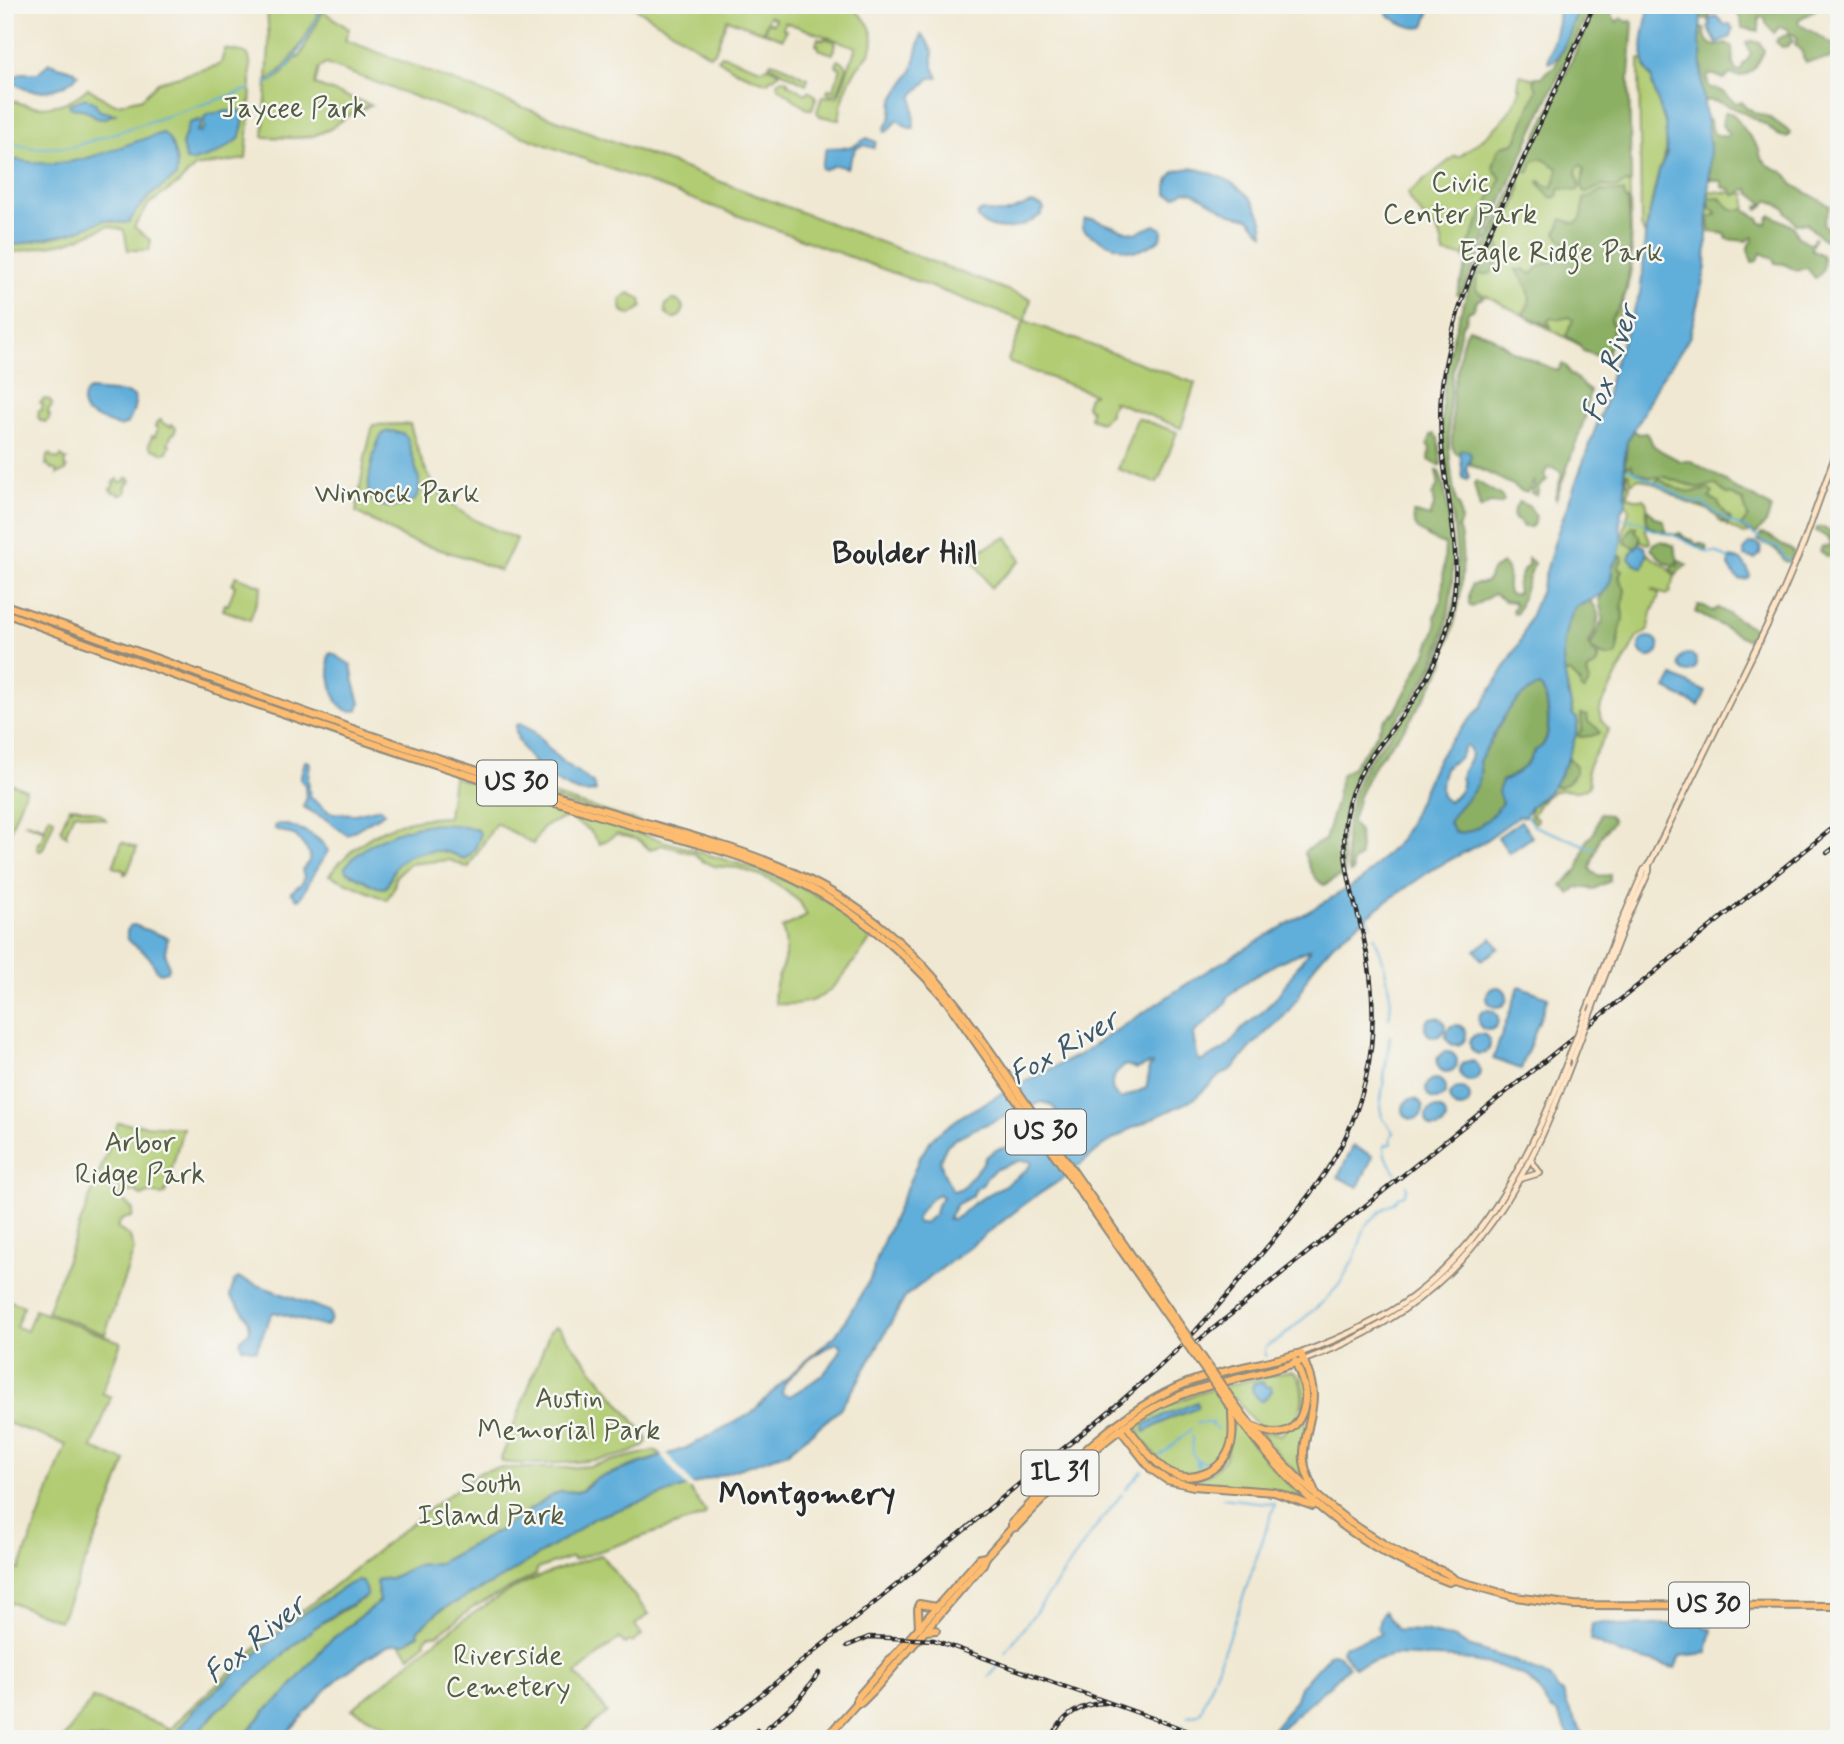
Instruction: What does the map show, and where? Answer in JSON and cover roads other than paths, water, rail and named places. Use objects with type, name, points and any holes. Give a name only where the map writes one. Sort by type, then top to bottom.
[{"type":"main road","name":"IL 31","points":[[825,1739],[857,1703],[862,1703],[868,1697],[980,1559],[986,1557],[1068,1474],[1156,1398],[1195,1380],[1342,1346],[1389,1320],[1437,1285],[1480,1238],[1519,1179],[1549,1120],[1650,863],[1779,601],[1804,542],[1839,445]]},
{"type":"main road","name":"US 30","points":[[5,605],[354,730],[531,788],[737,849],[799,874],[858,910],[923,965],[954,1002],[1229,1401],[1284,1466],[1317,1497],[1385,1545],[1455,1580],[1515,1597],[1574,1605],[1839,1606]]},
{"type":"main road","name":"US 30","points":[[5,613],[188,680],[387,748],[553,802],[738,857],[791,878],[845,908],[902,953],[947,1001],[1001,1072]]},
{"type":"main road","name":"IL 31","points":[[1299,1358],[1367,1325],[1412,1297],[1440,1273],[1489,1215],[1538,1129],[1628,907],[1644,870],[1650,863]]},
{"type":"main road","points":[[1519,1179],[1540,1173],[1531,1157]]},
{"type":"main road","points":[[1250,1426],[1268,1433],[1278,1433],[1296,1424],[1304,1409],[1305,1395],[1299,1358]]},
{"type":"main road","points":[[1299,1358],[1311,1382],[1313,1393],[1304,1463],[1317,1497]]},
{"type":"main road","name":"US 30","points":[[1229,1401],[1232,1410],[1271,1460],[1321,1509],[1396,1559],[1449,1582],[1455,1580]]},
{"type":"main road","points":[[1122,1425],[1163,1467],[1177,1475],[1191,1477],[1203,1474],[1221,1463],[1233,1434],[1232,1410]]},
{"type":"main road","points":[[1122,1425],[1151,1469],[1167,1480],[1193,1486],[1275,1492],[1321,1509]]},
{"type":"main road","points":[[919,1606],[939,1610],[938,1629],[922,1629],[919,1606]]},
{"type":"water","points":[[1388,5],[1432,5],[1424,27],[1419,28],[1405,25],[1388,15]]},
{"type":"water","points":[[1559,5],[1579,5],[1560,54],[1550,63],[1548,61],[1558,22]]},
{"type":"water","points":[[1650,5],[1700,5],[1702,88],[1710,147],[1706,267],[1690,336],[1658,383],[1627,441],[1624,461],[1626,503],[1621,511],[1620,524],[1622,538],[1618,559],[1612,567],[1610,583],[1602,594],[1575,607],[1569,622],[1563,661],[1577,725],[1569,755],[1551,789],[1524,817],[1519,816],[1482,843],[1433,869],[1334,943],[1315,965],[1286,1014],[1233,1068],[1217,1078],[1194,1099],[1129,1130],[1103,1146],[906,1296],[856,1385],[838,1411],[788,1452],[594,1518],[502,1578],[439,1611],[418,1630],[419,1634],[408,1642],[390,1645],[343,1675],[281,1739],[242,1739],[265,1711],[285,1694],[327,1643],[380,1601],[377,1580],[391,1578],[417,1565],[439,1563],[498,1531],[549,1497],[562,1491],[583,1490],[595,1479],[686,1448],[750,1414],[803,1363],[835,1336],[872,1276],[884,1240],[919,1159],[937,1134],[963,1115],[1079,1055],[1202,974],[1362,880],[1399,841],[1446,746],[1481,707],[1520,642],[1540,592],[1556,537],[1606,399],[1611,373],[1640,293],[1645,235],[1659,171],[1667,154],[1665,123],[1642,52]],"holes":[[[1540,686],[1546,698],[1548,715],[1546,739],[1524,767],[1502,781],[1498,792],[1502,803],[1493,814],[1468,832],[1454,832],[1449,823],[1476,787],[1479,780],[1479,761],[1510,708]],[[1466,746],[1469,747],[1470,758],[1461,776],[1461,790],[1448,802],[1443,799],[1441,792],[1444,772]],[[1310,949],[1275,999],[1244,1027],[1225,1049],[1202,1061],[1198,1060],[1193,1034],[1225,1005],[1228,997],[1242,984],[1281,961]],[[1152,1064],[1146,1088],[1120,1099],[1113,1090],[1112,1081],[1126,1065],[1137,1069]],[[1042,1102],[1053,1107],[1062,1125],[1057,1133],[996,1150],[986,1157],[962,1188],[953,1191],[940,1160],[947,1145],[956,1138]],[[1018,1161],[1032,1163],[958,1217],[948,1219],[956,1205],[972,1196],[994,1170]],[[938,1194],[942,1197],[935,1214],[924,1223],[918,1223],[916,1221],[930,1199]],[[836,1343],[841,1349],[829,1368],[818,1378],[790,1396],[782,1394],[788,1379],[821,1351]]]},
{"type":"water","points":[[1716,16],[1725,25],[1730,24],[1733,29],[1731,37],[1717,44],[1708,27],[1711,25],[1710,19]]},
{"type":"water","points":[[921,35],[933,53],[933,67],[938,78],[930,78],[913,95],[914,128],[909,128],[897,120],[885,132],[893,100],[913,69]]},
{"type":"water","points":[[49,63],[75,71],[78,75],[63,86],[46,91],[28,90],[12,81],[22,73],[38,73]]},
{"type":"water","points":[[86,98],[95,103],[100,111],[115,114],[103,119],[96,118],[82,109],[71,108],[69,104]]},
{"type":"water","points":[[237,110],[244,115],[239,139],[216,154],[191,162],[185,159],[182,144],[189,123],[199,120],[201,127],[197,131],[201,132],[205,127],[203,119],[208,114]]},
{"type":"water","points":[[163,133],[175,153],[176,177],[152,194],[129,222],[105,220],[71,233],[5,247],[5,158],[46,163],[73,161]]},
{"type":"water","points":[[867,138],[876,142],[874,148],[863,145],[856,148],[847,168],[835,165],[822,169],[827,148],[851,147]]},
{"type":"water","points":[[1193,168],[1219,176],[1241,189],[1257,208],[1264,234],[1249,218],[1231,214],[1193,192],[1185,191],[1175,197],[1167,194],[1172,174]]},
{"type":"water","points":[[1032,203],[1042,206],[1044,209],[1041,215],[1017,227],[1000,229],[984,224],[977,218],[980,211],[1004,213]]},
{"type":"water","points":[[1085,219],[1093,219],[1136,233],[1155,225],[1162,229],[1162,235],[1158,241],[1146,248],[1136,251],[1123,249],[1086,231],[1082,227]]},
{"type":"water","points":[[89,390],[134,396],[134,408],[127,423],[124,426],[116,426],[86,413],[83,401]]},
{"type":"water","points":[[391,431],[407,437],[419,479],[419,492],[415,500],[396,507],[383,506],[372,500],[368,494],[375,451],[381,436]]},
{"type":"water","points":[[1461,450],[1468,451],[1471,455],[1466,469],[1469,477],[1467,480],[1463,478]]},
{"type":"water","points":[[1754,543],[1761,546],[1760,554],[1755,559],[1744,556],[1744,550]]},
{"type":"water","points":[[1639,544],[1645,547],[1647,555],[1643,568],[1629,558]]},
{"type":"water","points":[[1730,558],[1741,560],[1748,570],[1748,579],[1741,580],[1735,576],[1729,566]]},
{"type":"water","points":[[1645,637],[1653,637],[1659,647],[1653,657],[1645,657],[1639,651],[1639,643]]},
{"type":"water","points":[[332,653],[351,665],[360,703],[358,710],[349,711],[343,708],[334,694],[328,659]]},
{"type":"water","points":[[1684,654],[1692,654],[1697,663],[1695,670],[1684,672],[1679,667],[1679,659]]},
{"type":"water","points":[[1673,676],[1706,692],[1699,706],[1666,689]]},
{"type":"water","points":[[520,724],[533,731],[558,758],[594,784],[596,791],[585,793],[572,790],[545,773],[523,748],[517,736],[516,725]]},
{"type":"water","points":[[305,761],[310,763],[310,797],[329,812],[355,814],[380,808],[384,813],[347,835],[305,808],[305,785],[300,779]]},
{"type":"water","points":[[1521,821],[1532,837],[1509,853],[1498,837]]},
{"type":"water","points":[[281,824],[308,833],[320,840],[328,851],[300,899],[291,892],[303,882],[302,870],[309,861],[310,854],[296,836],[275,829],[275,825]]},
{"type":"water","points":[[430,824],[456,825],[478,830],[479,840],[473,851],[464,859],[448,852],[434,851],[405,858],[395,868],[385,888],[377,887],[346,871],[345,867],[353,858],[373,843],[406,829]]},
{"type":"water","points":[[134,925],[168,938],[165,952],[169,967],[167,971],[158,972],[149,957],[129,941],[127,932],[129,926]]},
{"type":"water","points":[[1492,938],[1499,948],[1482,960],[1475,950]]},
{"type":"water","points":[[1519,986],[1548,997],[1521,1069],[1493,1059]]},
{"type":"water","points":[[1497,987],[1504,990],[1507,997],[1504,1004],[1497,1007],[1490,1004],[1487,997],[1490,990]]},
{"type":"water","points":[[1488,1010],[1495,1013],[1498,1020],[1495,1027],[1488,1030],[1481,1027],[1478,1020],[1481,1013]]},
{"type":"water","points":[[1435,1017],[1442,1020],[1445,1027],[1442,1034],[1435,1037],[1428,1034],[1425,1027],[1428,1020]]},
{"type":"water","points":[[1456,1025],[1463,1028],[1466,1035],[1463,1042],[1456,1045],[1449,1042],[1446,1035],[1449,1028]]},
{"type":"water","points":[[1480,1034],[1487,1037],[1490,1044],[1487,1051],[1480,1054],[1473,1051],[1470,1044],[1473,1037]]},
{"type":"water","points":[[1447,1052],[1454,1055],[1457,1062],[1454,1069],[1447,1072],[1440,1069],[1437,1062],[1440,1055]]},
{"type":"water","points":[[1470,1061],[1477,1064],[1480,1071],[1477,1078],[1470,1081],[1463,1078],[1460,1071],[1463,1064]]},
{"type":"water","points":[[1436,1079],[1443,1082],[1446,1089],[1443,1096],[1436,1099],[1429,1096],[1426,1089],[1429,1082]]},
{"type":"water","points":[[1460,1088],[1467,1091],[1470,1098],[1467,1105],[1460,1108],[1453,1105],[1450,1098],[1453,1091]]},
{"type":"water","points":[[1413,1099],[1420,1102],[1423,1109],[1420,1116],[1413,1119],[1406,1116],[1403,1109],[1406,1102]]},
{"type":"water","points":[[1436,1108],[1443,1111],[1446,1118],[1443,1125],[1436,1128],[1429,1125],[1426,1118],[1429,1111]]},
{"type":"water","points":[[1353,1146],[1373,1156],[1358,1187],[1338,1177]]},
{"type":"water","points":[[238,1278],[329,1311],[330,1321],[326,1326],[322,1326],[274,1312],[256,1350],[242,1347],[241,1340],[250,1327],[244,1312],[230,1296],[234,1281]]},
{"type":"water","points":[[1263,1382],[1265,1386],[1271,1387],[1272,1391],[1260,1401],[1252,1387],[1254,1383]]},
{"type":"water","points":[[1197,1402],[1196,1409],[1144,1431],[1147,1423]]},
{"type":"water","points":[[363,1582],[367,1596],[313,1629],[217,1711],[193,1739],[171,1739],[194,1710],[293,1621],[349,1584]]},
{"type":"water","points":[[1384,1611],[1397,1630],[1424,1631],[1455,1639],[1468,1646],[1510,1659],[1551,1679],[1563,1693],[1586,1739],[1571,1739],[1557,1713],[1552,1711],[1537,1688],[1524,1676],[1499,1666],[1455,1658],[1393,1655],[1354,1667],[1342,1651],[1343,1647],[1379,1635],[1379,1621]]},
{"type":"water","points":[[1604,1622],[1622,1626],[1700,1623],[1705,1628],[1712,1629],[1707,1653],[1680,1656],[1675,1668],[1621,1654],[1590,1640],[1592,1624]]},
{"type":"water","points":[[1331,1653],[1343,1659],[1348,1667],[1271,1734],[1295,1701],[1300,1687]]},
{"type":"waterway","points":[[266,84],[293,59],[324,5]]},
{"type":"waterway","points":[[5,142],[34,148],[72,147],[250,89]]},
{"type":"waterway","points":[[1626,469],[1693,503],[1701,502],[1726,520],[1745,528],[1779,549],[1785,558],[1792,561]]},
{"type":"waterway","points":[[1619,518],[1643,522],[1648,528],[1676,536],[1709,553],[1715,552],[1729,559]]},
{"type":"waterway","points":[[1526,815],[1534,826],[1595,849]]},
{"type":"waterway","points":[[1367,916],[1371,925]]},
{"type":"waterway","points":[[1374,936],[1388,981],[1391,1001],[1389,1018]]},
{"type":"waterway","points":[[1390,1036],[1380,1107],[1382,1117],[1393,1132],[1390,1139],[1392,1144],[1385,1145],[1384,1152],[1396,1173]]},
{"type":"waterway","points":[[1265,1356],[1268,1345],[1280,1339],[1339,1285],[1354,1259],[1366,1225],[1398,1197],[1404,1195],[1406,1185]]},
{"type":"waterway","points":[[1197,1423],[1214,1423]]},
{"type":"waterway","points":[[1210,1424],[1217,1429]]},
{"type":"waterway","points":[[1160,1455],[1191,1429]]},
{"type":"waterway","points":[[1192,1437],[1193,1453],[1200,1466]]},
{"type":"waterway","points":[[1197,1460],[1206,1463]]},
{"type":"waterway","points":[[1197,1461],[1197,1467]]},
{"type":"waterway","points":[[1125,1490],[1142,1471]]},
{"type":"waterway","points":[[1005,1653],[1122,1494]]},
{"type":"waterway","points":[[1187,1716],[1201,1711],[1275,1504],[1222,1498]]},
{"type":"waterway","points":[[989,1677],[998,1667]]},
{"type":"waterway","points":[[1181,1739],[1182,1730]]},
{"type":"railway","points":[[967,1528],[1115,1406],[1211,1314],[1312,1192],[1337,1154],[1355,1115],[1368,1065],[1372,1013],[1368,961],[1351,890],[1344,845],[1346,814],[1362,770],[1422,687],[1448,627],[1455,587],[1455,559],[1440,423],[1441,396],[1451,337],[1480,254],[1594,5]]},
{"type":"railway","points":[[1188,1349],[1839,823]]},
{"type":"railway","points":[[1827,853],[1839,844]]},
{"type":"railway","points":[[706,1739],[973,1523]]},
{"type":"railway","points":[[847,1646],[869,1637],[934,1640],[1197,1734]]},
{"type":"railway","points":[[766,1729],[798,1700],[819,1673]]},
{"type":"railway","points":[[1051,1739],[1060,1724],[1073,1712],[1088,1705],[1106,1703]]},
{"type":"railway","points":[[749,1739],[757,1730]]},
{"type":"district","name":"Boulder Hill","points":[[905,554]]},
{"type":"district","name":"Montgomery","points":[[807,1495]]},
{"type":"park label","name":"Jaycee Park","points":[[294,109]]},
{"type":"park label","name":"Civic Center Park","points":[[1460,199]]},
{"type":"park label","name":"Eagle Ridge Park","points":[[1561,253]]},
{"type":"park label","name":"Winrock Park","points":[[397,494]]},
{"type":"park label","name":"Arbor Ridge Park","points":[[140,1159]]},
{"type":"park label","name":"Austin Memorial Park","points":[[569,1415]]},
{"type":"park label","name":"South Island Park","points":[[491,1500]]},
{"type":"park label","name":"Riverside Cemetery","points":[[508,1672]]},
{"type":"water label","name":"Fox River","points":[[1611,364]]},
{"type":"water label","name":"Fox River","points":[[1064,1048]]},
{"type":"water label","name":"Fox River","points":[[255,1640]]}]
